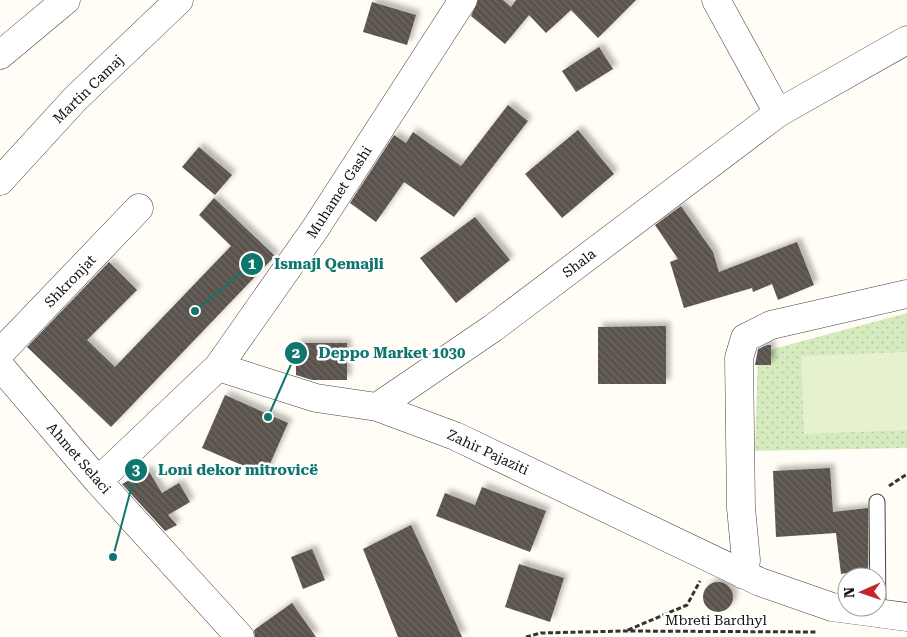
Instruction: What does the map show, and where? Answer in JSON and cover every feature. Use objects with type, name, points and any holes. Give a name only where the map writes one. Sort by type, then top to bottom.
[{"type":"street","points":[[0,55],[66,0]]},
{"type":"street","name":"Martin Camaj","points":[[0,181],[75,99],[179,0]]},
{"type":"street","name":"Muhamet Gashi","points":[[98,481],[218,367],[315,229],[463,0]]},
{"type":"street","points":[[716,0],[778,113]]},
{"type":"street","name":"Shala","points":[[377,407],[493,328],[778,113],[907,40]]},
{"type":"street","name":"Shkronjat","points":[[0,353],[139,208]]},
{"type":"street","points":[[744,575],[746,560],[741,508],[738,358],[745,338],[771,325],[907,294]]},
{"type":"street","name":"Ahmet Selaci","points":[[0,366],[98,481],[240,637]]},
{"type":"street","name":"Zahir Pajaziti","points":[[218,367],[316,398],[377,407],[455,436],[744,575],[837,608]]},
{"type":"street","name":"Zahir Pajaziti","points":[[887,614],[907,617]]},
{"type":"lane","points":[[877,502],[878,567]]},
{"type":"path","points":[[625,631],[687,605],[701,578]]},
{"type":"path","name":"Mbreti Bardhyl","points":[[526,637],[540,633],[625,631],[822,632]]},
{"type":"green space","points":[[907,313],[907,448],[755,451],[758,353]]},
{"type":"green space","points":[[907,352],[907,430],[804,434],[801,356]]},
{"type":"building","points":[[478,0],[503,0],[511,7],[516,0],[636,0],[598,38],[571,10],[546,33],[529,15],[505,44],[471,16]]},
{"type":"building","points":[[372,2],[416,15],[407,45],[363,32]]},
{"type":"building","points":[[599,47],[613,69],[576,92],[562,71]]},
{"type":"building","points":[[508,105],[528,121],[454,217],[404,182],[376,222],[350,203],[394,135],[406,143],[413,132],[461,166]]},
{"type":"building","points":[[578,130],[614,174],[562,218],[525,174]]},
{"type":"building","points":[[199,147],[232,175],[215,195],[182,167]]},
{"type":"building","points":[[214,198],[275,256],[111,427],[27,347],[109,262],[137,290],[87,340],[115,367],[231,246],[199,215]]},
{"type":"building","points":[[681,206],[713,252],[719,272],[797,242],[814,285],[778,300],[772,284],[753,292],[752,288],[684,308],[670,262],[678,259],[655,225]]},
{"type":"building","points":[[475,217],[510,260],[456,303],[420,258]]},
{"type":"building","points":[[666,326],[666,384],[598,384],[598,327]]},
{"type":"building","points":[[296,343],[347,343],[347,380],[312,380],[296,375]]},
{"type":"building","points":[[771,345],[771,365],[755,365],[758,349]]},
{"type":"building","points":[[225,395],[288,423],[265,475],[202,448]]},
{"type":"building","points":[[830,468],[833,512],[868,508],[868,567],[840,567],[836,533],[776,537],[773,471]]},
{"type":"building","points":[[148,470],[162,493],[179,483],[190,502],[168,515],[177,525],[165,531],[122,484]]},
{"type":"building","points":[[482,487],[546,511],[530,552],[436,516],[445,493],[475,505]]},
{"type":"building","points":[[411,525],[462,637],[398,637],[363,549]]},
{"type":"building","points":[[312,549],[325,580],[303,589],[291,557]]},
{"type":"building","points":[[519,564],[564,578],[550,622],[505,607]]},
{"type":"building","points":[[718,582],[724,583],[732,591],[732,603],[724,611],[718,612],[712,611],[704,603],[703,597],[704,591],[712,583]]},
{"type":"building","points":[[292,603],[316,637],[255,637],[254,630]]},
{"type":"place","name":"Ismajl Qemajli","points":[[195,311]]},
{"type":"place","name":"Deppo Market 1030","points":[[268,417]]},
{"type":"place","name":"Loni dekor mitrovicë","points":[[113,557]]}]
